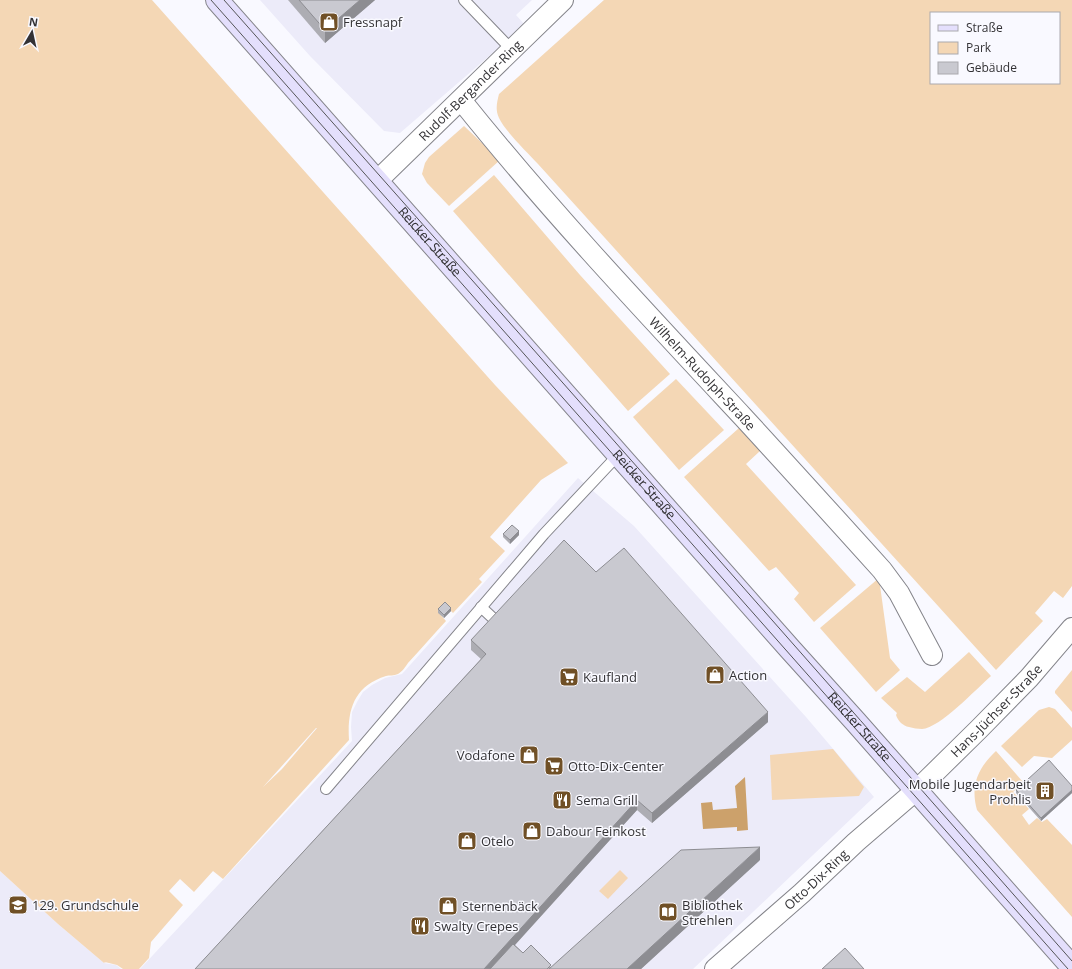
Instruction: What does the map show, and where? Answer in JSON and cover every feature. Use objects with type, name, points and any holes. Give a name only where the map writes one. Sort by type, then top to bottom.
[{"type":"street","name":"Reicker Straße","points":[[217,0],[917,790],[1072,968]]},
{"type":"street","name":"Rudolf-Bergander-Ring","points":[[377,181],[563,0]]},
{"type":"street","name":"Wilhelm-Rudolph-Straße","points":[[461,100],[507,158],[689,361],[744,418],[882,570],[899,593],[932,655]]},
{"type":"street","name":"Hans-Jüchser-Straße","points":[[917,790],[1018,689],[1072,628]]},
{"type":"street","name":"Otto-Dix-Ring","points":[[715,969],[802,893],[856,842],[917,790]]},
{"type":"lane","points":[[464,0],[512,50]]},
{"type":"lane","points":[[326,789],[544,534],[619,454]]},
{"type":"lane","points":[[481,607],[497,622]]},
{"type":"shaded area","points":[[260,0],[532,0],[516,15],[525,25],[400,133],[384,131],[310,56]]},
{"type":"shaded area","points":[[578,478],[634,526],[806,717],[874,797],[693,969],[140,969],[352,741],[352,712],[363,692],[385,678],[402,674]]},
{"type":"shaded area","points":[[745,777],[748,830],[737,831],[737,827],[703,829],[701,803],[712,802],[713,810],[737,808],[735,786]]},
{"type":"shaded area","points":[[0,871],[58,924],[104,963],[116,965],[121,969],[0,969]]},
{"type":"green space","points":[[0,0],[152,0],[495,385],[568,463],[541,480],[490,537],[505,551],[479,579],[482,582],[453,613],[445,605],[438,612],[446,621],[399,673],[375,680],[366,686],[360,693],[351,709],[349,719],[349,740],[223,879],[213,871],[194,892],[180,879],[169,891],[183,905],[151,942],[149,958],[139,969],[123,969],[117,965],[104,963],[58,924],[0,871]],"holes":[[[317,728],[282,769],[263,787]]]},
{"type":"green space","points":[[604,0],[1072,0],[1072,586],[1063,598],[1054,591],[1035,613],[1043,621],[996,670],[511,135],[498,115],[497,106],[499,94]]},
{"type":"green space","points":[[464,126],[500,160],[449,206],[427,183],[422,174],[425,163],[429,157]]},
{"type":"green space","points":[[494,175],[580,275],[670,374],[628,411],[453,211]]},
{"type":"green space","points":[[676,379],[724,430],[679,470],[633,417]]},
{"type":"green space","points":[[739,428],[760,451],[746,464],[856,585],[814,622],[794,599],[799,593],[776,567],[769,571],[684,477]]},
{"type":"green space","points":[[879,578],[890,658],[900,670],[876,692],[820,628]]},
{"type":"green space","points":[[969,652],[991,676],[948,715],[930,727],[920,729],[905,726],[898,719],[896,715],[897,713],[881,698],[907,677],[925,692]]},
{"type":"green space","points":[[1072,670],[1072,712],[1055,693],[1055,691]]},
{"type":"green space","points":[[1049,707],[1055,709],[1072,728],[1072,740],[1052,758],[1034,756],[1022,767],[1001,746],[1039,710]]},
{"type":"green space","points":[[833,749],[864,787],[859,796],[772,800],[770,755]]},
{"type":"green space","points":[[996,751],[1023,782],[1013,792],[1029,809],[1022,815],[1029,825],[1037,818],[1042,822],[1047,819],[1072,845],[1072,917],[977,810],[974,793],[977,778],[984,764]]},
{"type":"green space","points":[[620,870],[628,878],[608,899],[599,891]]},
{"type":"building","points":[[299,0],[360,0],[325,30]]},
{"type":"building","points":[[512,525],[519,531],[510,540],[503,534]]},
{"type":"building","name":"Otto-Dix-Center","points":[[564,540],[596,572],[624,548],[768,712],[652,813],[637,800],[484,969],[195,969],[486,654],[471,640]]},
{"type":"building","points":[[445,602],[451,608],[444,615],[438,609]]},
{"type":"building","name":"Mobile Jugendarbeit Prohlis","points":[[1049,760],[1072,786],[1072,790],[1041,818],[1016,790]]},
{"type":"building","points":[[760,847],[627,969],[549,969],[681,850]]},
{"type":"building","points":[[513,944],[523,953],[531,945],[551,965],[547,969],[490,969]]},
{"type":"building","points":[[845,948],[864,969],[822,969]]},
{"type":"tram line","points":[[211,0],[1068,969]]},
{"type":"tram line","points":[[224,0],[1072,961]]},
{"type":"place","name":"Fressnapf","points":[[329,22]]},
{"type":"place","name":"Action","points":[[715,675]]},
{"type":"place","name":"Kaufland","points":[[569,677]]},
{"type":"place","name":"Vodafone","points":[[529,755]]},
{"type":"place","name":"Otto-Dix-Center","points":[[554,766]]},
{"type":"place","name":"Mobile Jugendarbeit Prohlis","points":[[1045,791]]},
{"type":"place","name":"Sema Grill","points":[[562,800]]},
{"type":"place","name":"Dabour Feinkost","points":[[532,831]]},
{"type":"place","name":"Otelo","points":[[467,841]]},
{"type":"place","name":"129. Grundschule","points":[[18,905]]},
{"type":"place","name":"Sternenbäck","points":[[448,906]]},
{"type":"place","name":"Bibliothek Strehlen","points":[[668,912]]},
{"type":"place","name":"Swalty Crepes","points":[[420,926]]}]
